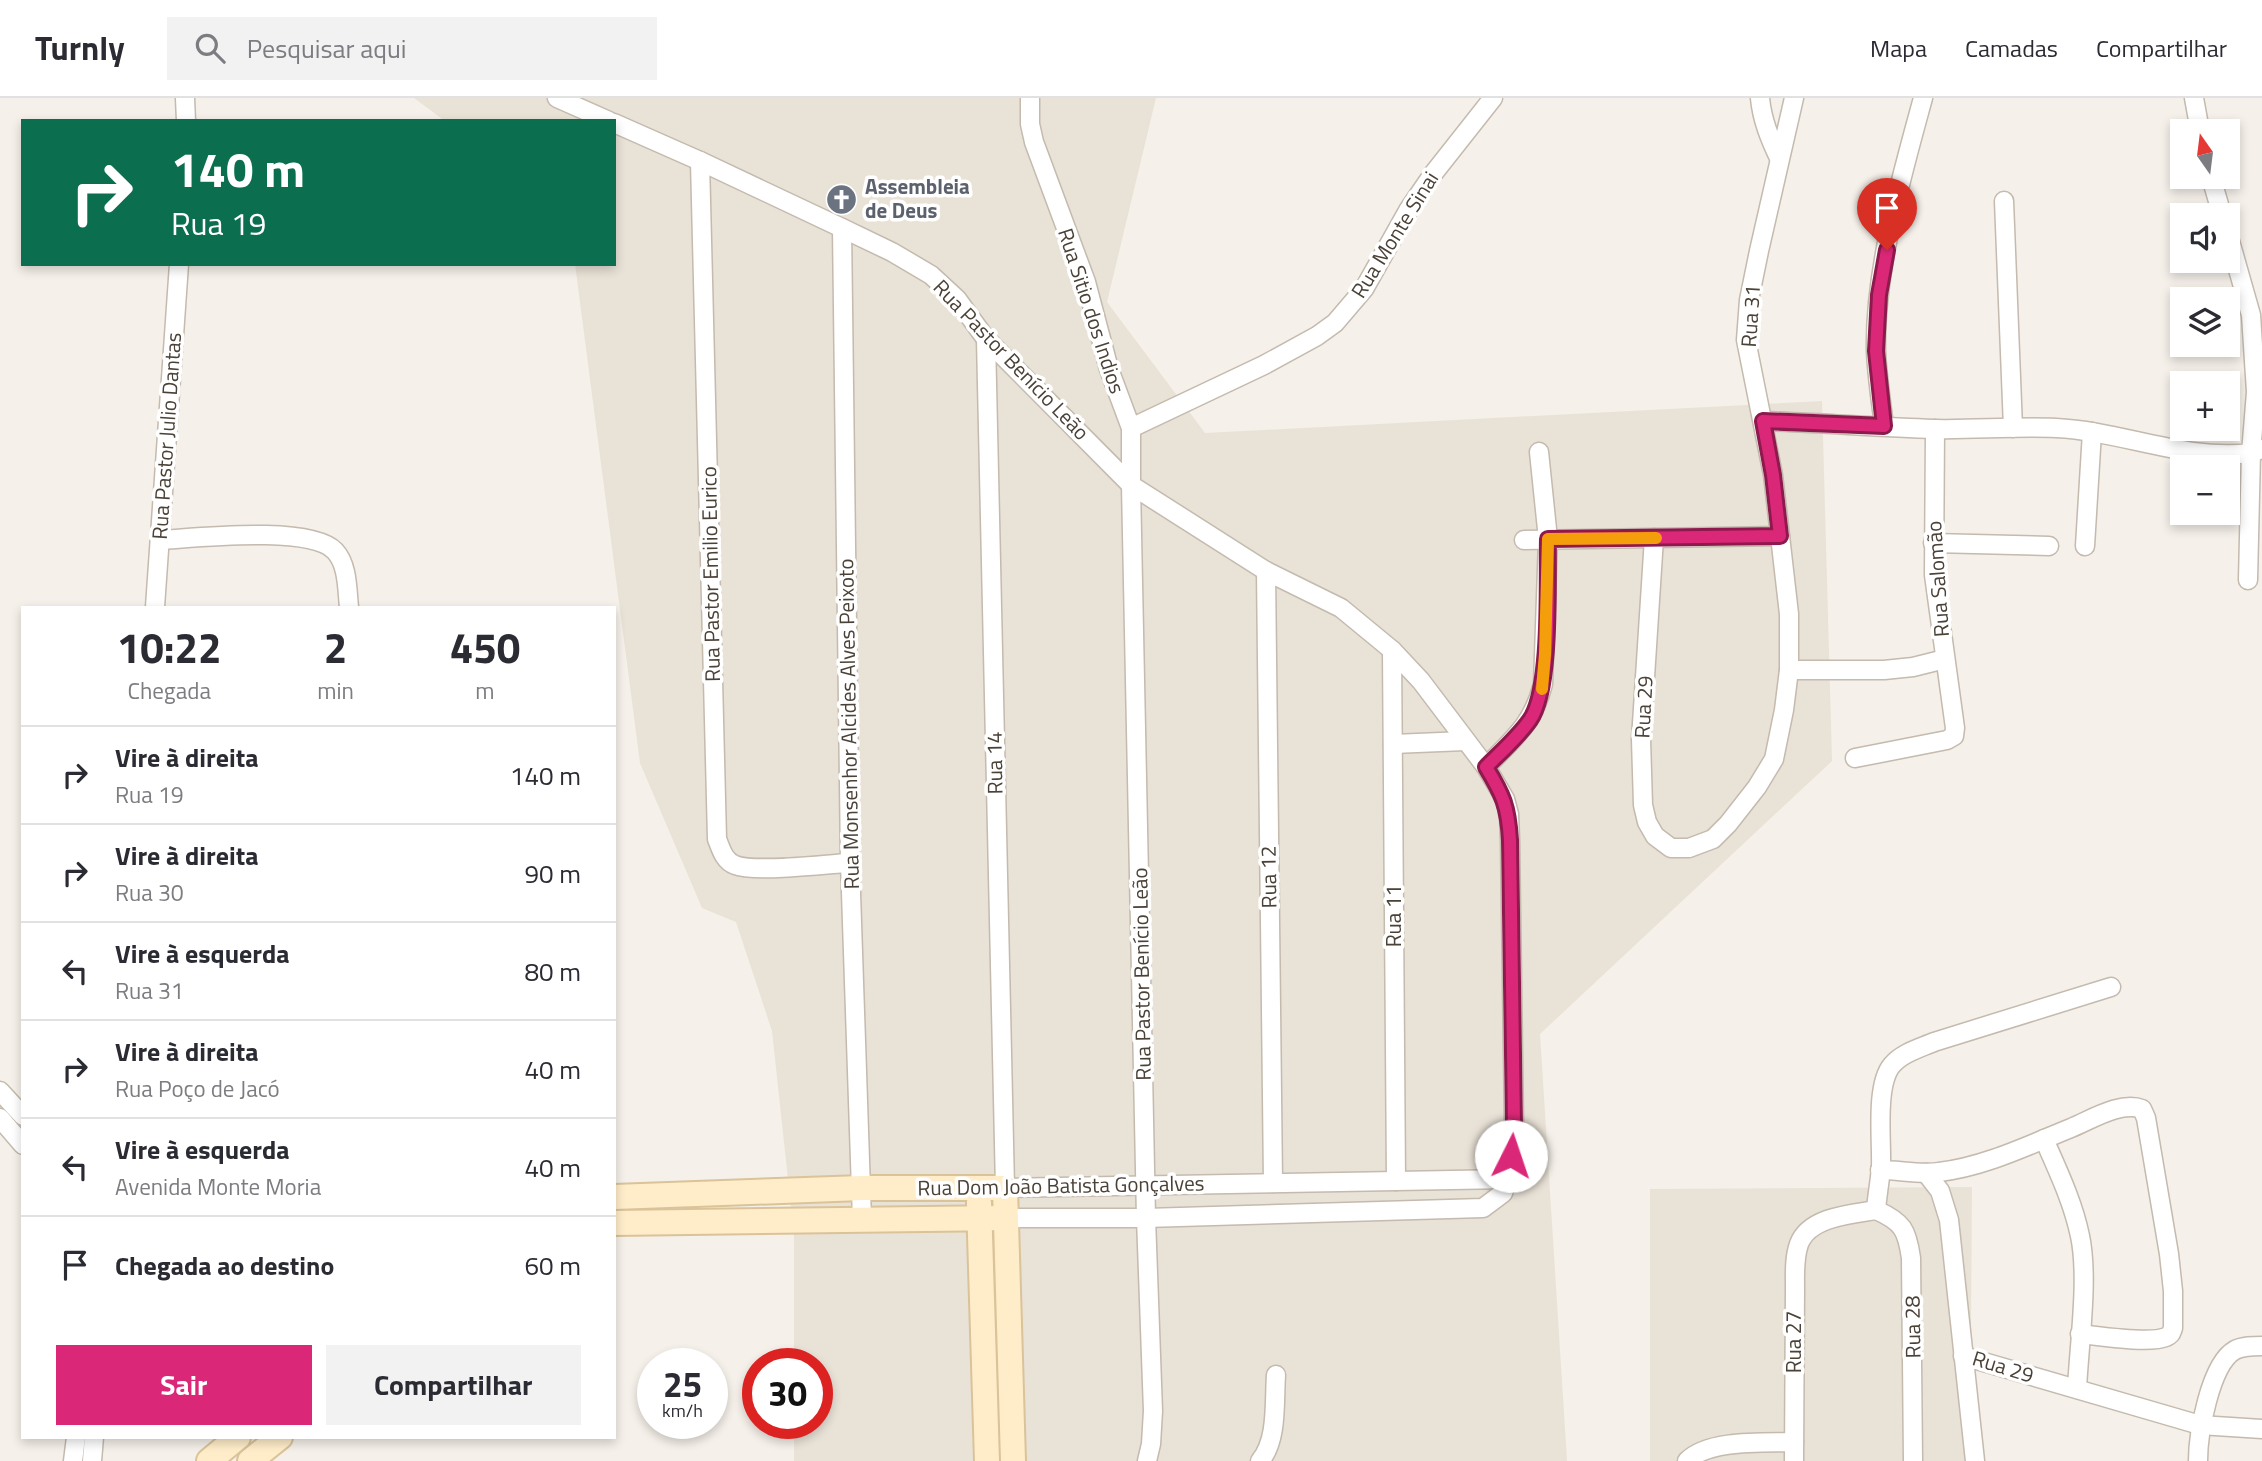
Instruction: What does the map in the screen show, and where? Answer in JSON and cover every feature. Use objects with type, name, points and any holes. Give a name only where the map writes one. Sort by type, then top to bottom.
[{"type":"street","points":[[185,98],[186,119]]},
{"type":"street","points":[[557,98],[604,119]]},
{"type":"street","name":"Rua Sitio dos Indios","points":[[1030,98],[1029,117],[1034,142],[1081,264],[1106,360],[1131,428],[1131,485]]},
{"type":"street","name":"Rua Monte Sinai","points":[[1131,428],[1264,365],[1335,323],[1364,289],[1409,209],[1433,174],[1493,98]]},
{"type":"street","points":[[1760,98],[1765,122],[1779,158]]},
{"type":"street","name":"Rua 31","points":[[1774,759],[1789,670],[1789,614],[1773,475],[1746,340],[1749,300],[1794,98]]},
{"type":"street","points":[[1884,426],[1876,351],[1879,295],[1906,159],[1923,98]]},
{"type":"street","points":[[2194,98],[2198,119]]},
{"type":"street","name":"Rua Pastor Benício Leão","points":[[616,124],[700,160],[892,252],[930,275],[957,299],[986,339],[1131,485],[1266,571],[1341,608],[1392,650],[1420,681],[1486,767],[1504,799],[1508,814],[1514,1125],[1505,1186]]},
{"type":"street","name":"Rua Pastor Emilio Eurico","points":[[700,160],[717,839],[723,854],[732,864],[750,868],[850,863]]},
{"type":"street","points":[[2004,201],[2012,428]]},
{"type":"street","name":"Rua Monsenhor Alcides Alves Peixoto","points":[[842,228],[850,863],[862,1220]]},
{"type":"street","name":"Rua Pastor Julio Dantas","points":[[155,606],[179,266]]},
{"type":"street","points":[[2240,266],[2257,312],[2256,451],[2248,580]]},
{"type":"street","name":"Rua 14","points":[[986,339],[1005,1188]]},
{"type":"street","points":[[1763,421],[1935,429],[2056,428],[2092,432],[2179,451],[2231,455],[2256,451]]},
{"type":"street","name":"Rua Salomão","points":[[1855,758],[1947,740],[1954,736],[1934,575],[1935,429]]},
{"type":"street","points":[[2085,546],[2092,432]]},
{"type":"street","points":[[1486,767],[1531,719],[1538,704],[1544,674],[1548,539],[1539,452]]},
{"type":"street","name":"Rua Pastor Benício Leão","points":[[1131,485],[1146,1218],[1153,1411],[1152,1444],[1147,1461]]},
{"type":"street","points":[[160,540],[276,536],[316,540],[334,550],[342,563],[349,606]]},
{"type":"street","points":[[1524,540],[1780,536]]},
{"type":"street","name":"Rua 29","points":[[1654,538],[1642,739],[1643,805],[1647,822],[1655,836],[1671,848],[1689,848],[1713,839],[1757,787],[1774,759]]},
{"type":"street","points":[[1933,543],[2049,546]]},
{"type":"street","name":"Rua 12","points":[[1266,571],[1273,1183]]},
{"type":"street","name":"Rua 11","points":[[1392,650],[1396,1181]]},
{"type":"street","points":[[1789,670],[1884,670],[1913,667],[1945,659]]},
{"type":"street","points":[[1392,744],[1465,741]]},
{"type":"street","points":[[1876,1210],[1884,1085],[1891,1065],[1901,1057],[1934,1042],[2112,987]]},
{"type":"street","points":[[0,1091],[21,1114]]},
{"type":"street","points":[[1880,1170],[1926,1173],[1957,1169],[2044,1139],[2123,1107],[2142,1109],[2146,1118],[2169,1254],[2173,1328],[2166,1337],[2145,1339],[2080,1334]]},
{"type":"street","points":[[0,1118],[21,1144]]},
{"type":"street","points":[[2044,1139],[2073,1210],[2081,1239],[2077,1389]]},
{"type":"street","name":"Rua 29","points":[[1926,1173],[1940,1191],[1949,1220],[1964,1356],[2200,1424],[2262,1429]]},
{"type":"street","name":"Rua Dom João Batista Gonçalves","points":[[616,1196],[862,1188],[1396,1181],[1505,1186]]},
{"type":"street","name":"Rua Dom João Batista Gonçalves","points":[[616,1223],[1146,1218],[1465,1209],[1482,1208],[1505,1186]]},
{"type":"street","points":[[978,1188],[988,1461]]},
{"type":"street","points":[[1005,1188],[1013,1461]]},
{"type":"street","name":"Rua 27","points":[[1794,1461],[1795,1261],[1799,1242],[1812,1229],[1826,1221],[1846,1214],[1876,1210]]},
{"type":"street","name":"Rua 28","points":[[1876,1210],[1893,1218],[1905,1229],[1912,1258],[1913,1461]]},
{"type":"street","points":[[2198,1461],[2200,1424],[2220,1368],[2236,1350],[2262,1346]]},
{"type":"street","points":[[1964,1356],[1975,1461]]},
{"type":"street","points":[[1260,1461],[1266,1454],[1272,1431],[1276,1375]]},
{"type":"street","points":[[73,1461],[75,1439]]},
{"type":"street","points":[[92,1461],[94,1439]]},
{"type":"street","points":[[209,1461],[236,1439]]},
{"type":"street","points":[[1690,1458],[1713,1447],[1794,1442]]},
{"type":"shaded area","points":[[414,98],[1156,98],[1107,302],[1205,433],[1822,401],[1832,761],[1540,1034],[1567,1461],[794,1461],[794,1439],[833,1439],[833,1348],[794,1348],[794,1235],[772,1031],[736,922],[702,908],[640,763],[575,266],[616,266],[616,119],[442,119]]},
{"type":"shaded area","points":[[1972,1187],[1970,1461],[1650,1461],[1650,1189]]},
{"type":"slow traffic","points":[[1542,689],[1548,539],[1656,538]]},
{"type":"place","name":"Assembleia de Deus","points":[[842,199]]},
{"type":"route","points":[[1511,1156],[1514,1125],[1510,840],[1504,799],[1486,767],[1531,719],[1538,704],[1543,684],[1545,654],[1548,539],[1780,536],[1763,421],[1884,426],[1876,351],[1879,295],[1887,250]]}]
